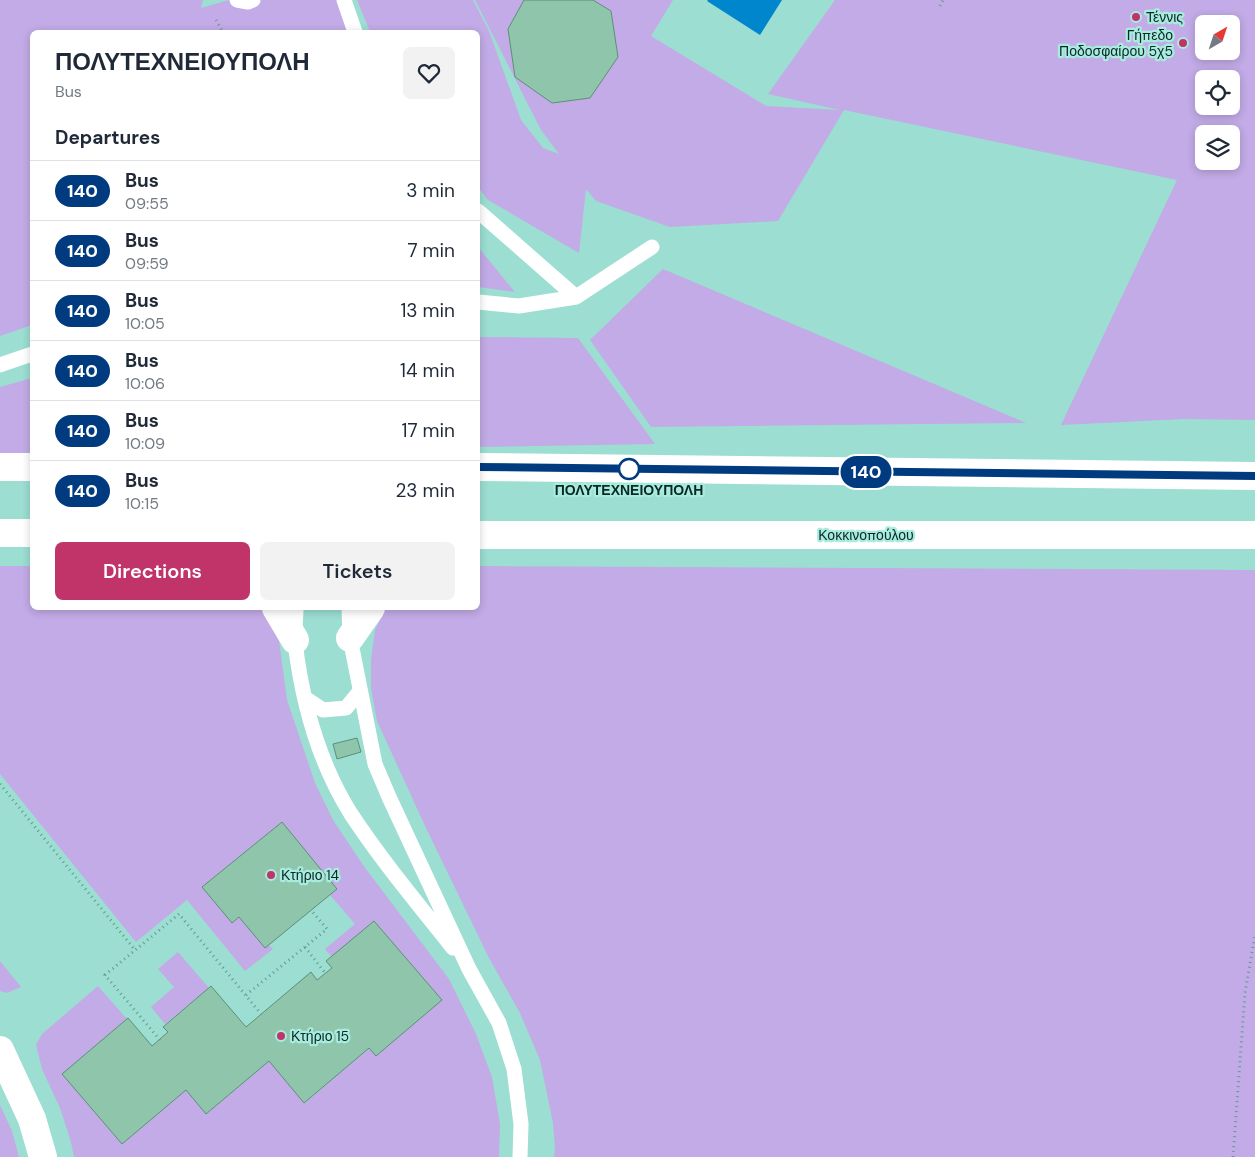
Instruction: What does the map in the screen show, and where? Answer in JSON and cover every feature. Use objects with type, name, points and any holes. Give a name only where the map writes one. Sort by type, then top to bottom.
[{"type":"main road","points":[[0,467],[30,467]]},
{"type":"main road","points":[[480,467],[1255,476]]},
{"type":"main road","points":[[0,532],[30,533]]},
{"type":"main road","name":"Κοκκινοπούλου","points":[[480,535],[1255,535]]},
{"type":"main road","points":[[277,610],[295,640]]},
{"type":"main road","points":[[350,638],[370,610]]},
{"type":"main road","points":[[0,1050],[32,1119],[43,1157]]},
{"type":"lane","points":[[237,0],[248,2],[253,0]]},
{"type":"lane","points":[[344,0],[354,30]]},
{"type":"lane","points":[[480,213],[576,297]]},
{"type":"lane","points":[[480,302],[519,306],[576,297],[652,247]]},
{"type":"lane","points":[[0,364],[30,355]]},
{"type":"lane","points":[[296,610],[295,640],[305,698],[314,736],[332,778],[350,813],[379,854],[469,969]]},
{"type":"lane","points":[[349,610],[350,638],[375,764],[469,969],[499,1024],[514,1069],[521,1124],[520,1157]]},
{"type":"lane","points":[[305,698],[323,710],[346,708],[360,691]]},
{"type":"path","points":[[940,6],[943,0]]},
{"type":"path","points":[[0,784],[135,950]]},
{"type":"path","points":[[246,995],[327,929],[311,910]]},
{"type":"path","points":[[160,1040],[105,975],[179,914],[262,1014]]},
{"type":"path","points":[[1234,1157],[1245,993],[1255,935]]},
{"type":"path","points":[[305,947],[326,973]]},
{"type":"shaded area","points":[[0,0],[203,0],[201,8],[229,0],[343,0],[346,30],[30,30],[30,326],[0,336]]},
{"type":"shaded area","points":[[357,0],[473,0],[489,31],[521,120],[543,148],[559,154],[541,130],[475,0],[673,0],[651,36],[766,106],[840,110],[768,94],[835,0],[1255,0],[1255,420],[1184,419],[1061,425],[1177,180],[844,110],[778,221],[670,227],[596,201],[586,189],[579,253],[488,200],[480,190],[480,30],[369,30]]},
{"type":"shaded area","points":[[480,249],[515,292],[480,287]]},
{"type":"shaded area","points":[[663,269],[1026,423],[651,427],[590,340]]},
{"type":"shaded area","points":[[480,337],[578,338],[655,444],[480,447]]},
{"type":"shaded area","points":[[30,379],[30,453],[0,453],[0,387]]},
{"type":"shaded area","points":[[0,566],[30,566],[30,610],[264,610],[279,640],[287,700],[315,783],[333,820],[363,865],[449,979],[476,1034],[492,1077],[500,1124],[499,1157],[74,1157],[60,1108],[42,1069],[36,1045],[42,1034],[98,986],[127,1019],[62,1074],[122,1144],[186,1090],[206,1114],[269,1061],[305,1103],[369,1048],[441,1000],[374,921],[332,957],[325,949],[355,924],[330,895],[337,889],[282,822],[202,887],[232,922],[239,917],[273,949],[245,971],[187,900],[136,942],[0,774]]},
{"type":"shaded area","points":[[480,566],[1255,570],[1255,1157],[554,1157],[553,1123],[540,1060],[520,1013],[489,958],[377,721],[371,688],[371,660],[375,630],[385,610],[480,610]]},
{"type":"shaded area","points":[[178,952],[209,988],[165,1024],[151,1007],[174,987],[158,969]]},
{"type":"shaded area","points":[[0,961],[21,987],[7,993],[0,991]]},
{"type":"shaded area","points":[[0,1105],[12,1131],[19,1157],[0,1157]]},
{"type":"water","points":[[708,0],[782,0],[760,35]]},
{"type":"building","points":[[524,0],[593,0],[611,11],[618,57],[590,98],[552,103],[515,77],[508,29]]},
{"type":"building","points":[[357,738],[361,752],[337,759],[333,744]]},
{"type":"building","name":"Κτήριο 14","points":[[282,822],[337,889],[265,948],[239,917],[232,923],[202,887]]},
{"type":"building","name":"Κτήριο 15","points":[[374,921],[442,1000],[376,1056],[369,1048],[304,1103],[269,1061],[206,1114],[186,1090],[122,1144],[62,1074],[128,1018],[152,1046],[168,1032],[163,1027],[211,986],[246,1027],[311,972],[317,980],[332,968],[326,961]]},
{"type":"bus line","name":"140","points":[[480,467],[1255,476]]},
{"type":"place","name":"Τέννις","points":[[1136,17]]},
{"type":"place","name":"Γήπεδο Ποδοσφαίρου 5χ5","points":[[1183,43]]},
{"type":"place","name":"ΠΟΛΥΤΕΧΝΕΙΟΥΠΟΛΗ","points":[[629,469]]},
{"type":"place","name":"Κτήριο 14","points":[[271,875]]},
{"type":"place","name":"Κτήριο 15","points":[[281,1036]]}]
